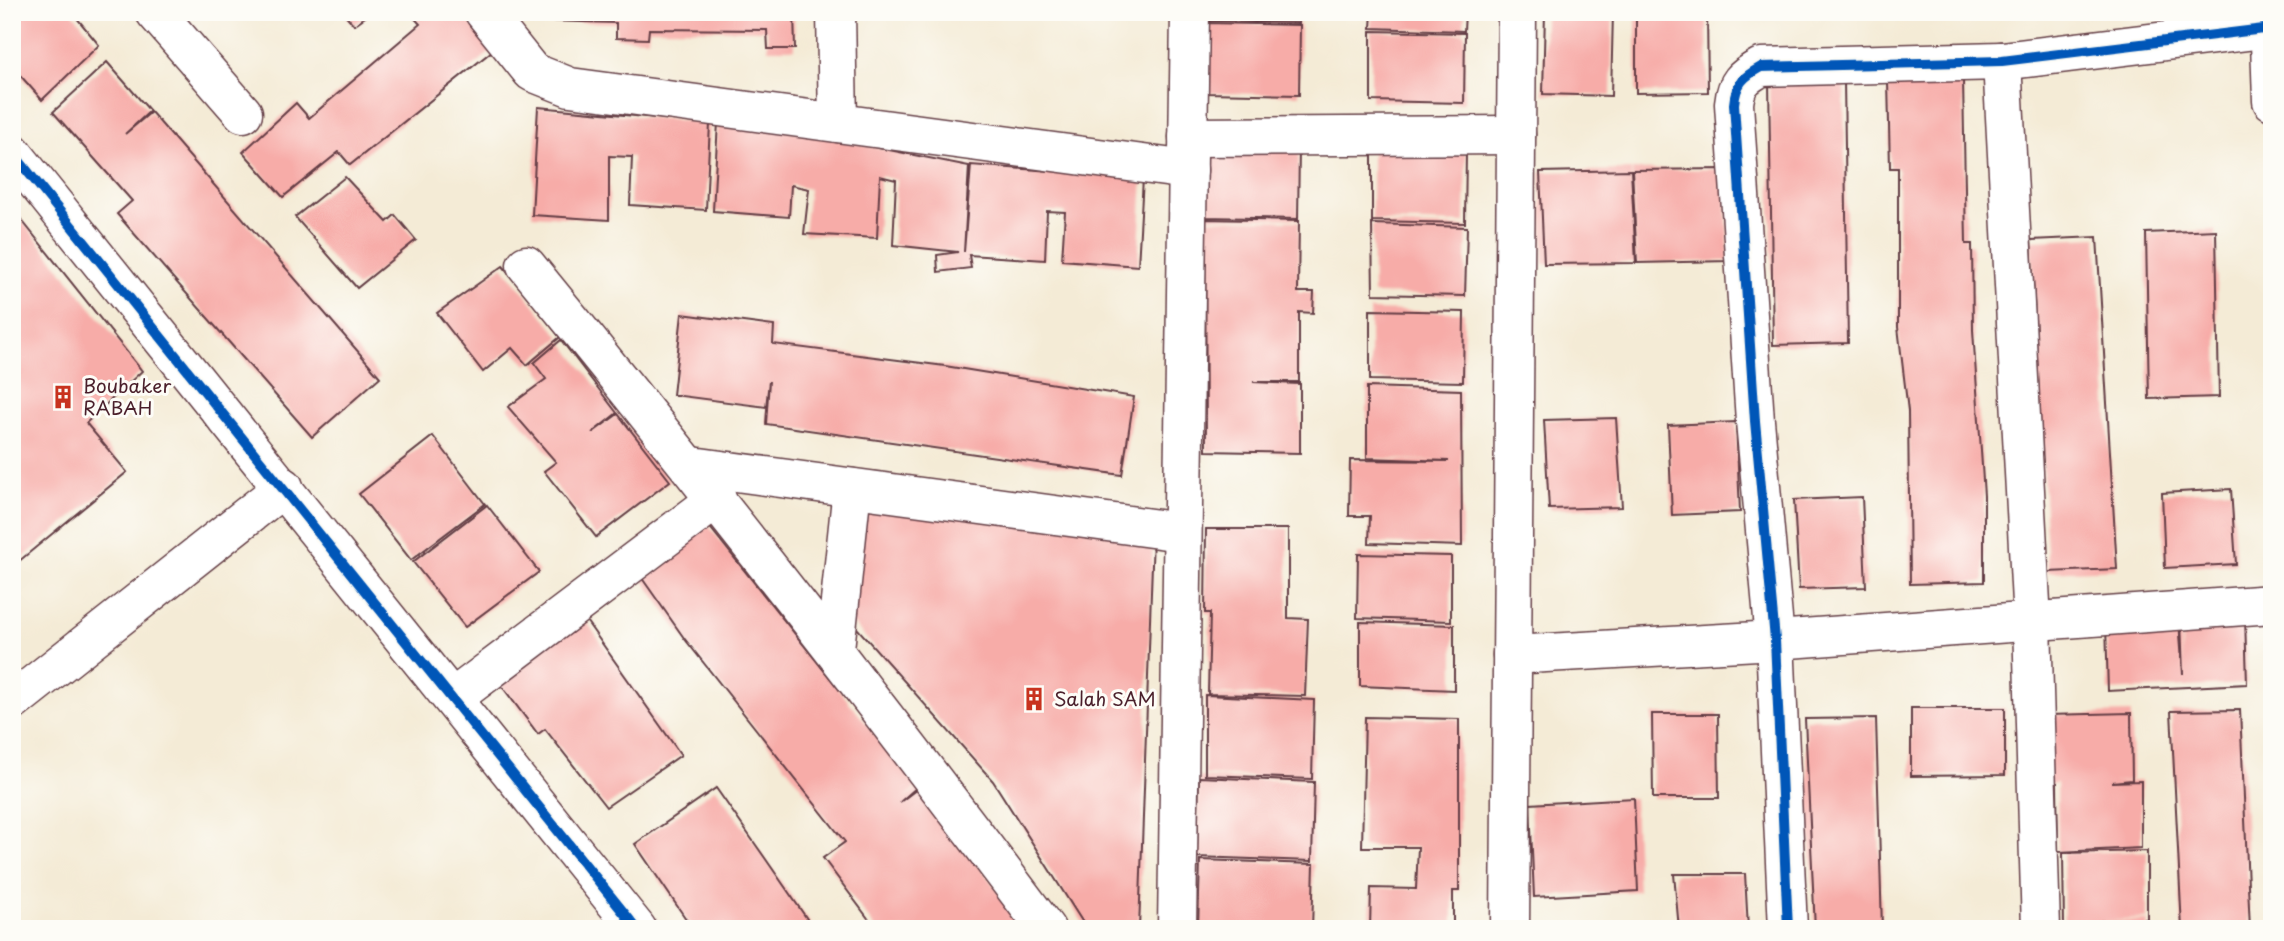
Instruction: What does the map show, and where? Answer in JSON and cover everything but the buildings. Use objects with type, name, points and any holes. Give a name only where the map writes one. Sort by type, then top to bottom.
[{"type":"street","points":[[155,12],[243,113]]},
{"type":"street","points":[[484,12],[532,72],[570,88],[838,123],[1188,154],[1516,135]]},
{"type":"street","points":[[836,12],[838,123]]},
{"type":"street","points":[[1177,929],[1190,12]]},
{"type":"street","points":[[1510,929],[1517,12]]},
{"type":"street","points":[[1788,929],[1775,640],[1755,421],[1735,87],[1744,76],[1761,67],[2002,61],[2270,23],[2272,101]]},
{"type":"street","points":[[2002,61],[2032,622],[2041,929]]},
{"type":"street","points":[[12,152],[637,929]]},
{"type":"street","points":[[526,265],[692,466],[835,649],[1046,929]]},
{"type":"street","points":[[692,466],[1181,532]]},
{"type":"street","points":[[12,702],[284,487]]},
{"type":"street","points":[[835,649],[852,488]]},
{"type":"street","points":[[453,698],[717,499]]},
{"type":"street","points":[[1512,655],[1775,640],[2272,604]]},
{"type":"cycle path","points":[[1788,929],[1775,640],[1755,421],[1734,104],[1739,86],[1745,78],[1761,67],[2002,61],[2272,28]]},
{"type":"cycle path","points":[[12,152],[637,929]]},
{"type":"place","name":"Boubaker RABAH","points":[[63,397]]},
{"type":"place","name":"Salah SAM","points":[[1034,699]]}]
